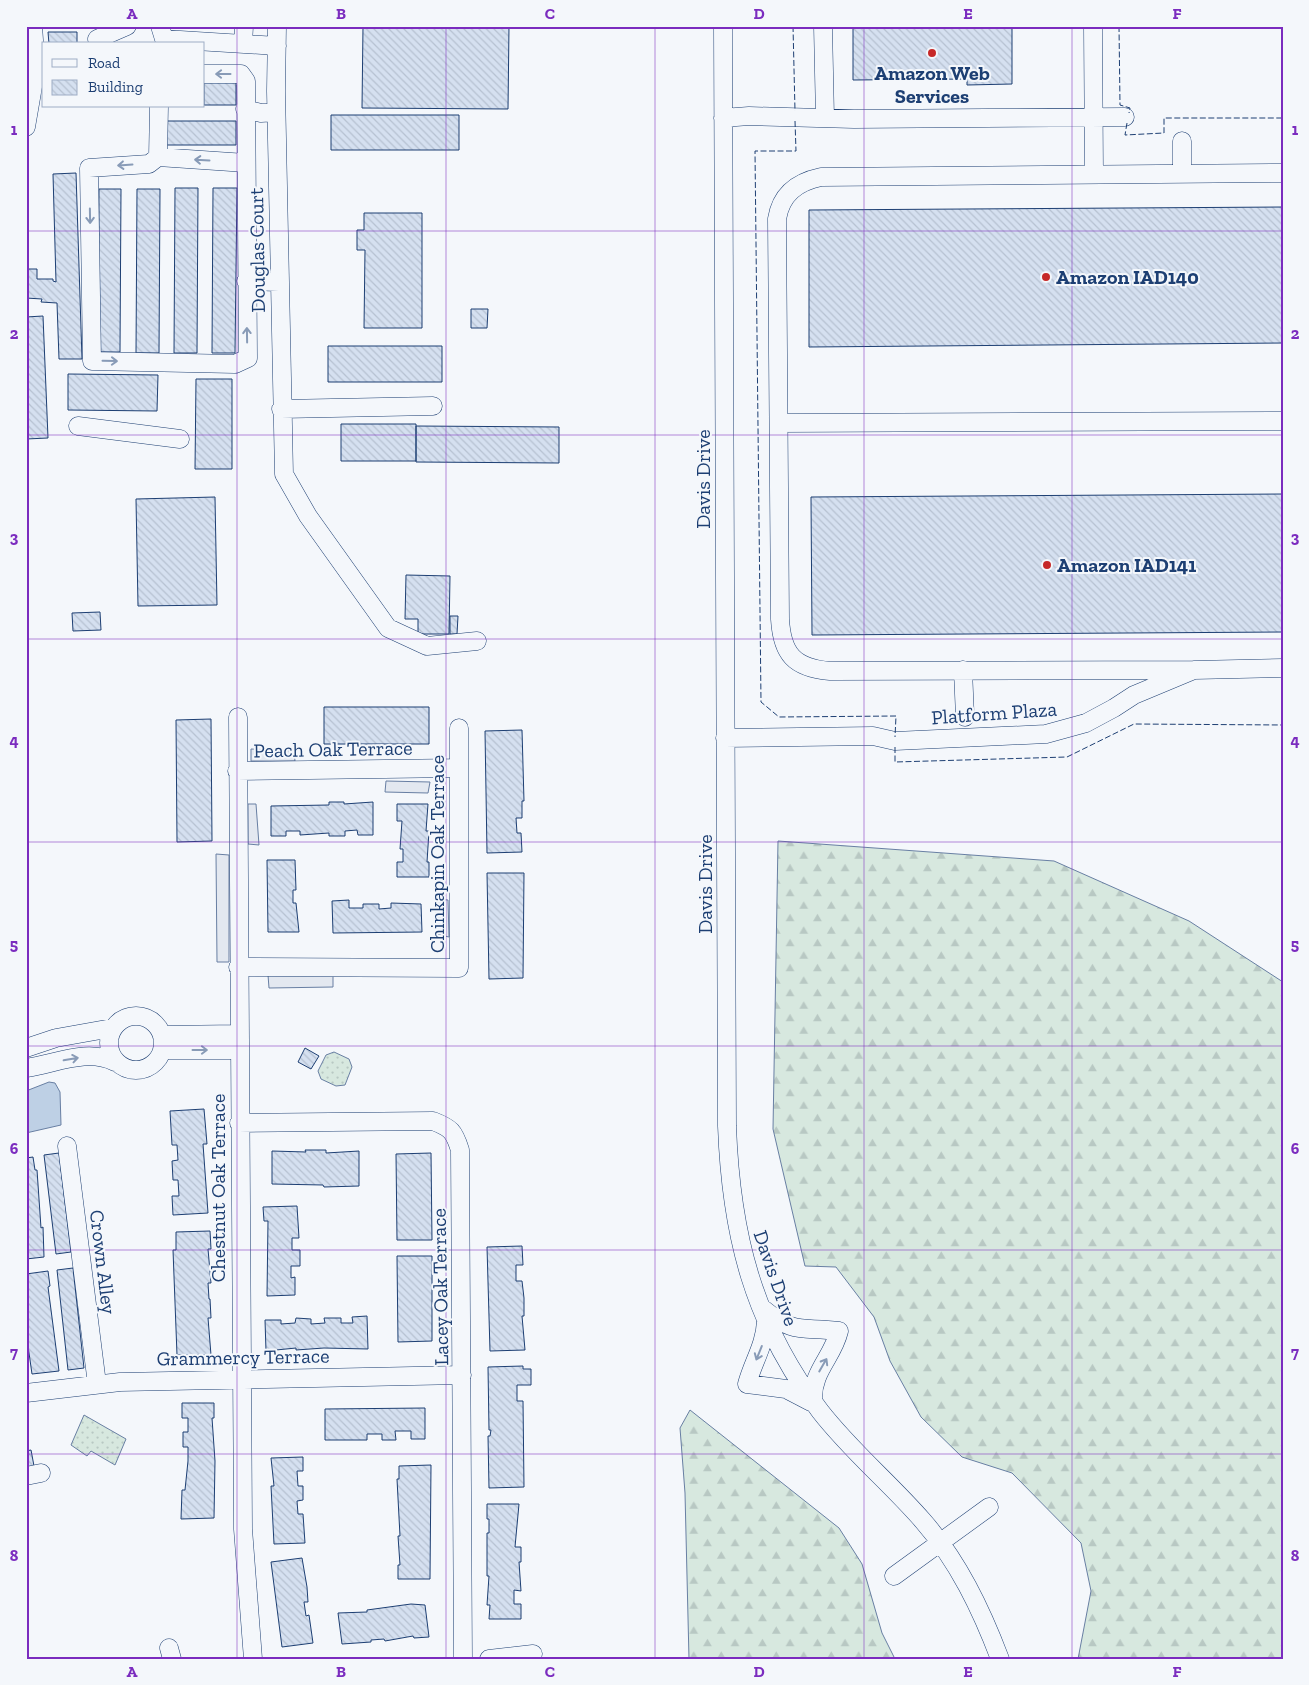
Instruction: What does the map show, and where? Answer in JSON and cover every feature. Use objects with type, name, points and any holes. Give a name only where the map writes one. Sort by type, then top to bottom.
[{"type":"street","points":[[26,127],[36,69],[33,26]]},
{"type":"street","points":[[97,39],[127,26]]},
{"type":"street","points":[[160,26],[164,39],[206,34],[244,44],[277,46]]},
{"type":"street","points":[[244,26],[244,44]]},
{"type":"street","name":"Douglas Court","points":[[278,26],[276,112],[281,409],[284,474],[308,516],[388,628],[426,646],[476,640]]},
{"type":"street","name":"Davis Drive","points":[[723,26],[728,1165],[739,1241],[749,1278],[787,1363],[814,1402],[844,1440],[924,1522],[940,1543],[975,1600],[989,1629],[1000,1659]]},
{"type":"street","points":[[823,26],[825,118]]},
{"type":"street","points":[[1093,26],[1094,174]]},
{"type":"street","points":[[205,74],[241,74],[246,81],[248,358],[235,364],[92,361],[89,168],[149,164],[158,157],[246,162]]},
{"type":"street","points":[[158,157],[159,108]]},
{"type":"street","points":[[245,109],[261,113],[276,112]]},
{"type":"street","points":[[723,118],[854,119],[1125,116]]},
{"type":"street","points":[[1182,141],[1182,173]]},
{"type":"street","points":[[1194,670],[822,670],[802,666],[792,658],[784,646],[781,635],[777,219],[779,206],[796,186],[806,180],[821,177],[861,175],[1283,173]]},
{"type":"street","points":[[246,282],[279,282]]},
{"type":"street","points":[[281,409],[433,406]]},
{"type":"street","points":[[779,423],[1283,421]]},
{"type":"street","points":[[78,426],[180,439]]},
{"type":"street","name":"Platform Plaza","points":[[725,738],[872,736],[895,741],[1046,734],[1086,722],[1114,708],[1134,695],[1194,670],[1283,668]]},
{"type":"street","points":[[963,670],[965,717]]},
{"type":"street","name":"Chestnut Oak Terrace","points":[[238,717],[238,967],[243,1529],[253,1659]]},
{"type":"street","name":"Chinkapin Oak Terrace","points":[[238,967],[459,968],[459,728]]},
{"type":"street","name":"Peach Oak Terrace","points":[[237,771],[458,768]]},
{"type":"street","points":[[26,1048],[56,1038],[112,1028],[126,1017],[144,1016],[158,1027],[162,1042],[156,1061],[140,1070],[131,1070],[101,1057],[80,1057],[26,1068]]},
{"type":"street","points":[[112,1028],[108,1045],[115,1062]]},
{"type":"street","points":[[162,1042],[239,1042]]},
{"type":"street","name":"Lacey Oak Terrace","points":[[239,1123],[433,1121],[448,1127],[456,1137],[460,1150],[463,1659]]},
{"type":"street","name":"Crown Alley","points":[[67,1146],[97,1384]]},
{"type":"street","points":[[764,1314],[795,1329],[840,1331],[837,1341],[815,1377],[814,1402],[786,1389],[747,1384],[751,1369],[762,1350],[764,1314]]},
{"type":"street","name":"Grammercy Terrace","points":[[26,1393],[97,1384],[241,1378],[462,1375]]},
{"type":"street","points":[[894,1576],[990,1506]]},
{"type":"street","points":[[489,1659],[533,1654]]},
{"type":"green space","points":[[778,841],[1054,861],[1189,921],[1283,982],[1283,1659],[1078,1659],[1091,1591],[1081,1543],[1012,1473],[962,1457],[921,1417],[890,1361],[874,1317],[836,1267],[805,1266],[773,1129]]},
{"type":"green space","points":[[334,1052],[349,1059],[352,1067],[345,1085],[336,1086],[321,1079],[318,1071],[326,1055]]},
{"type":"green space","points":[[690,1410],[839,1528],[862,1564],[882,1633],[895,1659],[689,1659],[685,1493],[680,1428]]},
{"type":"green space","points":[[84,1415],[126,1439],[115,1465],[91,1451],[87,1456],[71,1445]]},
{"type":"shaded area","points":[[251,749],[294,751],[295,761],[251,761]]},
{"type":"shaded area","points":[[386,781],[430,782],[428,793],[385,792]]},
{"type":"shaded area","points":[[248,804],[256,804],[259,845],[248,844]]},
{"type":"shaded area","points":[[216,854],[229,855],[229,962],[217,962]]},
{"type":"shaded area","points":[[436,899],[448,900],[449,937],[436,934]]},
{"type":"shaded area","points":[[268,975],[333,975],[333,987],[269,988]]},
{"type":"water","points":[[49,1082],[55,1083],[60,1092],[61,1125],[26,1133],[26,1091]]},
{"type":"building","points":[[363,26],[509,26],[508,109],[362,108]]},
{"type":"building","name":"Amazon Web Services","points":[[853,26],[1012,26],[1012,84],[967,85],[967,79],[853,80]]},
{"type":"building","points":[[48,32],[77,32],[77,42],[49,42]]},
{"type":"building","points":[[205,82],[236,82],[236,105],[205,105]]},
{"type":"building","points":[[331,115],[459,115],[459,150],[331,150]]},
{"type":"building","points":[[164,121],[236,121],[236,145],[164,145]]},
{"type":"building","points":[[76,173],[82,359],[59,359],[57,303],[41,302],[42,299],[26,298],[26,269],[37,269],[37,279],[53,279],[56,282],[53,174]]},
{"type":"building","points":[[175,188],[198,188],[197,353],[174,353]]},
{"type":"building","points":[[213,188],[237,188],[235,353],[212,353]]},
{"type":"building","points":[[99,189],[121,189],[120,352],[98,352]]},
{"type":"building","points":[[137,189],[160,189],[159,353],[136,353]]},
{"type":"building","name":"Amazon IAD140","points":[[1283,207],[1283,343],[809,347],[809,210]]},
{"type":"building","points":[[364,213],[422,213],[422,328],[364,328],[365,250],[357,250],[357,230],[364,230]]},
{"type":"building","points":[[471,309],[488,309],[487,328],[471,328]]},
{"type":"building","points":[[43,316],[48,438],[26,439],[26,317]]},
{"type":"building","points":[[328,346],[442,346],[442,382],[328,382]]},
{"type":"building","points":[[68,374],[158,375],[157,411],[68,410]]},
{"type":"building","points":[[196,379],[232,379],[232,469],[195,469]]},
{"type":"building","points":[[341,424],[416,424],[416,461],[341,461]]},
{"type":"building","points":[[416,426],[559,427],[559,463],[416,462]]},
{"type":"building","name":"Amazon IAD141","points":[[1283,494],[1283,632],[812,635],[811,497]]},
{"type":"building","points":[[215,497],[217,605],[138,606],[136,499]]},
{"type":"building","points":[[406,575],[450,576],[449,634],[418,634],[418,619],[405,619]]},
{"type":"building","points":[[100,612],[101,630],[73,631],[72,613]]},
{"type":"building","points":[[450,616],[458,616],[457,634],[450,634]]},
{"type":"building","points":[[324,707],[429,707],[429,744],[324,744]]},
{"type":"building","points":[[211,719],[212,841],[177,842],[176,720]]},
{"type":"building","points":[[522,730],[524,801],[522,801],[522,818],[516,818],[517,833],[521,833],[522,852],[487,853],[485,731]]},
{"type":"building","points":[[329,802],[344,802],[344,804],[373,802],[373,835],[358,835],[357,830],[345,831],[345,836],[329,836],[329,833],[300,835],[300,831],[286,831],[286,836],[271,836],[271,806],[329,805]]},
{"type":"building","points":[[397,804],[428,804],[426,831],[429,831],[427,862],[429,862],[429,877],[397,877],[397,862],[403,862],[403,849],[400,849],[402,821],[397,821]]},
{"type":"building","points":[[267,860],[295,860],[296,890],[293,890],[293,903],[296,903],[299,932],[268,932]]},
{"type":"building","points":[[487,873],[524,873],[523,978],[489,979]]},
{"type":"building","points":[[349,900],[349,908],[363,908],[363,904],[379,904],[379,909],[391,908],[391,903],[421,904],[422,932],[333,933],[332,901]]},
{"type":"building","points":[[305,1048],[319,1056],[311,1069],[298,1062]]},
{"type":"building","points":[[204,1109],[207,1144],[203,1144],[208,1213],[173,1215],[172,1196],[179,1196],[178,1180],[173,1180],[172,1161],[178,1160],[177,1145],[172,1145],[170,1111]]},
{"type":"building","points":[[305,1150],[326,1150],[326,1153],[359,1151],[359,1186],[324,1187],[323,1185],[272,1184],[272,1151],[306,1152]]},
{"type":"building","points":[[59,1153],[71,1252],[56,1254],[44,1155]]},
{"type":"building","points":[[431,1153],[432,1240],[397,1240],[396,1154]]},
{"type":"building","points":[[33,1157],[35,1170],[37,1170],[44,1257],[26,1259],[26,1158]]},
{"type":"building","points":[[297,1206],[299,1238],[292,1238],[292,1250],[300,1250],[300,1266],[291,1266],[291,1278],[295,1277],[295,1295],[267,1296],[268,1221],[264,1221],[263,1207]]},
{"type":"building","points":[[210,1231],[211,1249],[208,1249],[211,1283],[208,1283],[211,1318],[208,1318],[211,1355],[177,1355],[173,1250],[176,1250],[176,1232]]},
{"type":"building","points":[[522,1246],[523,1265],[516,1265],[516,1281],[522,1281],[524,1316],[522,1316],[525,1350],[490,1351],[487,1247]]},
{"type":"building","points":[[397,1256],[432,1256],[432,1341],[398,1342]]},
{"type":"building","points":[[73,1268],[84,1368],[68,1370],[57,1270]]},
{"type":"building","points":[[48,1271],[50,1286],[48,1287],[59,1371],[32,1374],[26,1332],[26,1274]]},
{"type":"building","points":[[367,1316],[368,1349],[324,1348],[296,1350],[296,1348],[266,1351],[265,1320],[281,1320],[281,1324],[295,1323],[296,1318],[311,1319],[311,1324],[325,1323],[324,1318],[341,1318],[341,1323],[353,1323],[352,1317]]},
{"type":"building","points":[[523,1366],[523,1369],[531,1369],[531,1385],[517,1385],[517,1401],[523,1401],[524,1487],[489,1488],[488,1436],[490,1436],[491,1430],[489,1430],[488,1367]]},
{"type":"building","points":[[182,1403],[214,1403],[214,1418],[212,1418],[215,1461],[214,1518],[181,1519],[182,1490],[185,1490],[188,1461],[188,1447],[183,1447],[183,1432],[188,1432],[188,1418],[182,1418]]},
{"type":"building","points":[[425,1408],[425,1439],[411,1439],[411,1431],[395,1431],[396,1440],[382,1440],[382,1434],[367,1434],[367,1440],[325,1440],[325,1409]]},
{"type":"building","points":[[31,1450],[34,1466],[26,1467],[26,1451]]},
{"type":"building","points":[[303,1457],[303,1471],[297,1471],[298,1486],[303,1486],[303,1500],[297,1501],[298,1514],[303,1514],[305,1543],[274,1544],[271,1486],[274,1486],[271,1458]]},
{"type":"building","points":[[431,1465],[430,1579],[398,1579],[398,1565],[400,1565],[398,1536],[400,1536],[397,1479],[399,1479],[399,1466]]},
{"type":"building","points":[[487,1504],[519,1504],[515,1547],[521,1547],[521,1562],[519,1562],[521,1591],[514,1590],[514,1604],[521,1604],[521,1619],[489,1619],[490,1605],[487,1605],[489,1576],[487,1576],[487,1533],[489,1533],[489,1519],[487,1519]]},
{"type":"building","points":[[302,1558],[308,1602],[304,1602],[306,1616],[309,1615],[313,1643],[282,1647],[271,1562]]},
{"type":"building","points":[[411,1604],[425,1605],[429,1637],[414,1638],[413,1636],[385,1641],[384,1639],[342,1644],[338,1613],[367,1612],[367,1610]]},
{"type":"fence","points":[[793,26],[795,111]]},
{"type":"fence","points":[[1119,26],[1120,105],[1130,108],[1129,113]]},
{"type":"fence","points":[[1127,123],[1125,135],[1164,133],[1164,118],[1283,118]]},
{"type":"fence","points":[[795,121],[796,151],[755,151],[761,702],[779,717],[896,716],[895,737]]},
{"type":"fence","points":[[895,747],[895,762],[1067,757],[1134,724],[1283,725]]},
{"type":"place","name":"Amazon Web Services","points":[[932,53]]},
{"type":"place","name":"Amazon IAD140","points":[[1046,277]]},
{"type":"place","name":"Amazon IAD141","points":[[1047,565]]}]
